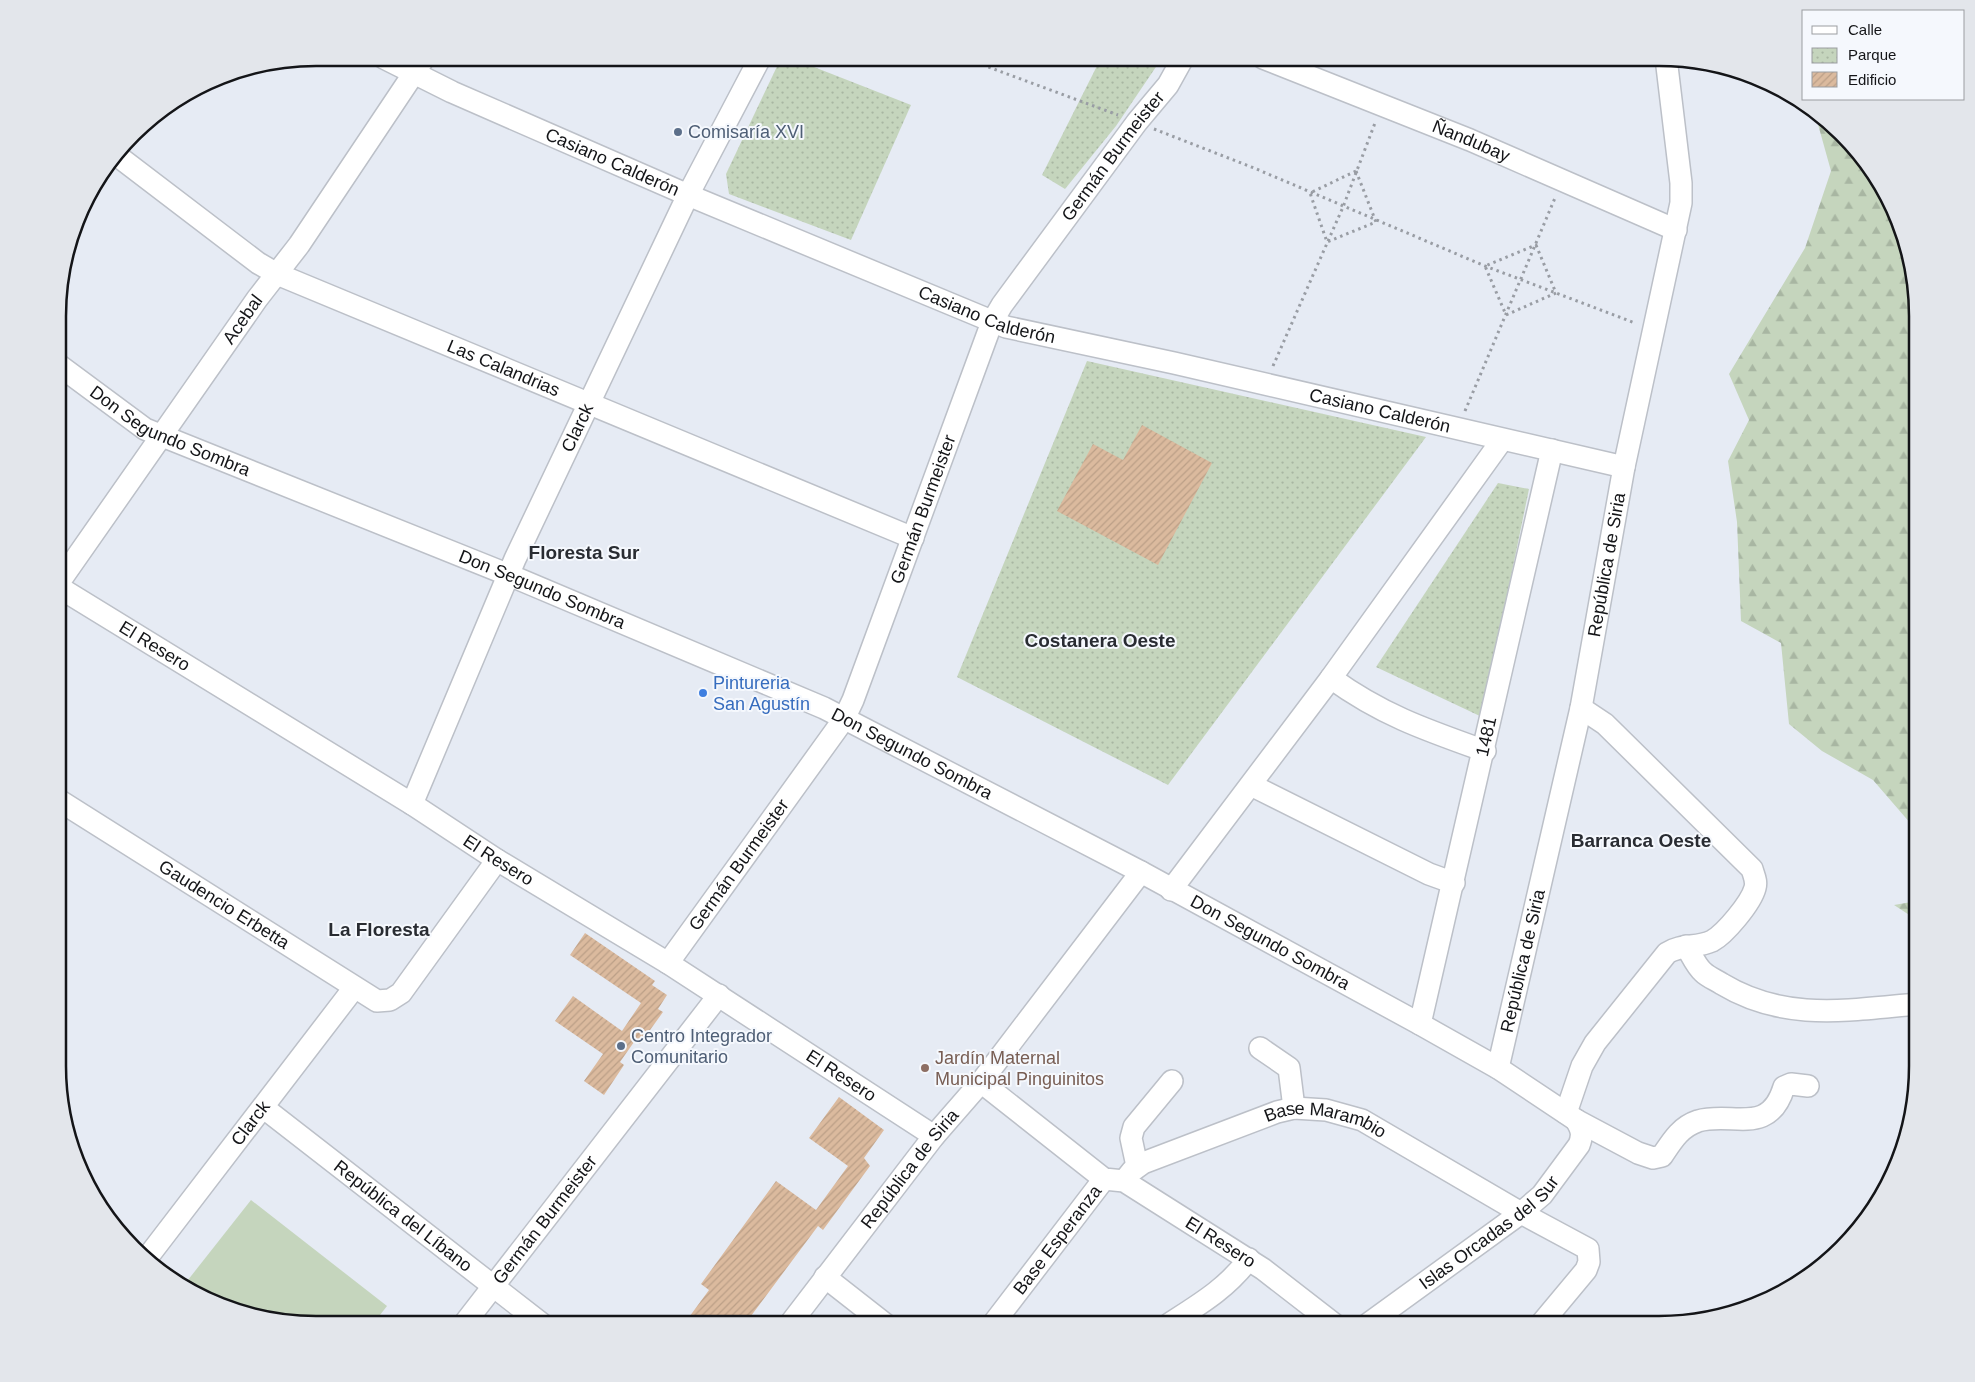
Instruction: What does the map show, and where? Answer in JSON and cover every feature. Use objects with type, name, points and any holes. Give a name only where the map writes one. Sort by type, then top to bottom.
[{"type":"street","name":"Acebal","points":[[66,572],[257,298],[277,274],[418,66]]},
{"type":"street","name":"Casiano Calderón","points":[[420,66],[452,92],[688,195],[992,322],[1624,467]]},
{"type":"street","name":"Clarck","points":[[412,804],[509,575],[688,195],[756,66]]},
{"type":"street","name":"Germán Burmeister","points":[[668,963],[844,719],[853,700],[992,322],[1002,305],[1137,122],[1168,85],[1179,66]]},
{"type":"street","name":"Ñandubay","points":[[1284,66],[1383,104],[1563,179],[1676,230]]},
{"type":"street","name":"República de Siria","points":[[1498,1068],[1580,708],[1624,467],[1681,203],[1681,183],[1667,67]]},
{"type":"street","name":"Las Calandrias","points":[[121,160],[258,263],[277,274],[913,538]]},
{"type":"street","name":"Don Segundo Sombra","points":[[66,370],[145,429],[160,436],[509,575],[824,708],[1141,872],[1420,1024],[1498,1068],[1571,1116],[1638,1153],[1652,1158],[1662,1156],[1677,1134],[1699,1121],[1760,1117],[1772,1110],[1781,1099],[1784,1087],[1791,1084],[1808,1086]]},
{"type":"street","points":[[1171,890],[1330,678],[1502,440]]},
{"type":"street","name":"1481","points":[[1420,1024],[1454,883],[1552,450]]},
{"type":"street","name":"El Resero","points":[[66,592],[412,804],[497,860],[668,963],[934,1136]]},
{"type":"street","points":[[1330,678],[1361,700],[1399,719],[1484,751]]},
{"type":"street","points":[[1571,1116],[1582,1066],[1596,1043],[1668,953],[1676,948],[1710,942],[1722,934],[1752,897],[1756,879],[1752,869],[1605,724],[1580,708]]},
{"type":"street","points":[[1251,785],[1429,874],[1454,883]]},
{"type":"street","name":"Gaudencio Erbetta","points":[[66,805],[377,1001],[390,1000],[401,993],[497,860]]},
{"type":"street","name":"República de Siria","points":[[796,1316],[934,1136],[981,1082],[1141,872]]},
{"type":"street","points":[[1686,946],[1702,971],[1737,993],[1768,1004],[1792,1010],[1817,1012],[1909,1005]]},
{"type":"street","name":"Clarck","points":[[150,1254],[264,1108],[354,988]]},
{"type":"street","name":"Germán Burmeister","points":[[470,1316],[719,995]]},
{"type":"street","points":[[1260,1048],[1289,1068],[1294,1108]]},
{"type":"street","points":[[1122,1175],[1134,1127],[1172,1081]]},
{"type":"street","name":"El Resero","points":[[981,1082],[1249,1259],[1324,1316]]},
{"type":"street","name":"República del Líbano","points":[[264,1108],[532,1316]]},
{"type":"street","name":"Base Marambio","points":[[1122,1175],[1277,1112],[1294,1108],[1326,1110],[1362,1120],[1521,1213],[1584,1245],[1590,1255],[1586,1270],[1548,1316]]},
{"type":"street","name":"Islas Orcadas del Sur","points":[[1379,1316],[1521,1213],[1542,1195],[1579,1145],[1582,1136],[1581,1128],[1571,1116]]},
{"type":"street","name":"Base Esperanza","points":[[1000,1316],[1122,1175]]},
{"type":"street","points":[[1181,1316],[1224,1287],[1249,1259]]},
{"type":"street","points":[[825,1277],[875,1316]]},
{"type":"path","points":[[986,66],[1137,122],[1485,266],[1654,330]]},
{"type":"path","points":[[1270,374],[1343,207],[1383,104]]},
{"type":"path","points":[[1310,193],[1356,171]]},
{"type":"path","points":[[1356,171],[1376,222]]},
{"type":"path","points":[[1464,415],[1563,179]]},
{"type":"path","points":[[1310,193],[1327,242]]},
{"type":"path","points":[[1327,242],[1376,222]]},
{"type":"path","points":[[1485,266],[1536,245]]},
{"type":"path","points":[[1536,245],[1556,293]]},
{"type":"path","points":[[1485,266],[1506,316]]},
{"type":"path","points":[[1506,316],[1556,293]]},
{"type":"green space","points":[[777,66],[811,66],[911,105],[851,240],[729,194],[726,174]]},
{"type":"green space","points":[[1097,66],[1157,66],[1116,126],[1065,189],[1042,175]]},
{"type":"green space","points":[[1818,123],[1847,151],[1875,191],[1890,221],[1900,251],[1907,284],[1909,316],[1909,822],[1873,780],[1822,751],[1789,724],[1781,643],[1741,621],[1737,522],[1728,461],[1749,420],[1729,374],[1805,248],[1831,171]]},
{"type":"green space","points":[[1087,361],[1426,437],[1168,785],[957,677]]},
{"type":"green space","points":[[1498,483],[1529,489],[1482,717],[1376,667]]},
{"type":"green space","points":[[1909,902],[1909,915],[1894,905]]},
{"type":"green space","points":[[251,1200],[387,1306],[379,1316],[284,1314],[251,1307],[221,1297],[188,1280]]},
{"type":"building","points":[[1142,425],[1212,463],[1158,565],[1057,511],[1093,444],[1123,460]]},
{"type":"building","points":[[585,933],[655,981],[652,985],[667,995],[658,1009],[663,1012],[640,1044],[634,1042],[620,1062],[624,1065],[604,1095],[584,1081],[603,1054],[555,1021],[573,996],[622,1031],[641,1003],[570,955]]},
{"type":"building","points":[[839,1097],[884,1130],[864,1158],[870,1166],[823,1230],[818,1226],[751,1316],[690,1316],[709,1290],[701,1284],[776,1181],[816,1210],[848,1166],[809,1138]]},
{"type":"place","name":"Comisaría XVI","points":[[678,132]]},
{"type":"place","name":"Pintureria San Agustín","points":[[703,693]]},
{"type":"place","name":"Centro Integrador Comunitario","points":[[621,1046]]},
{"type":"place","name":"Jardín Maternal Municipal Pinguinitos","points":[[925,1068]]},
{"type":"district","name":"Floresta Sur","points":[[584,552]]},
{"type":"district","name":"Costanera Oeste","points":[[1100,640]]},
{"type":"district","name":"Barranca Oeste","points":[[1641,840]]},
{"type":"district","name":"La Floresta","points":[[379,929]]}]
